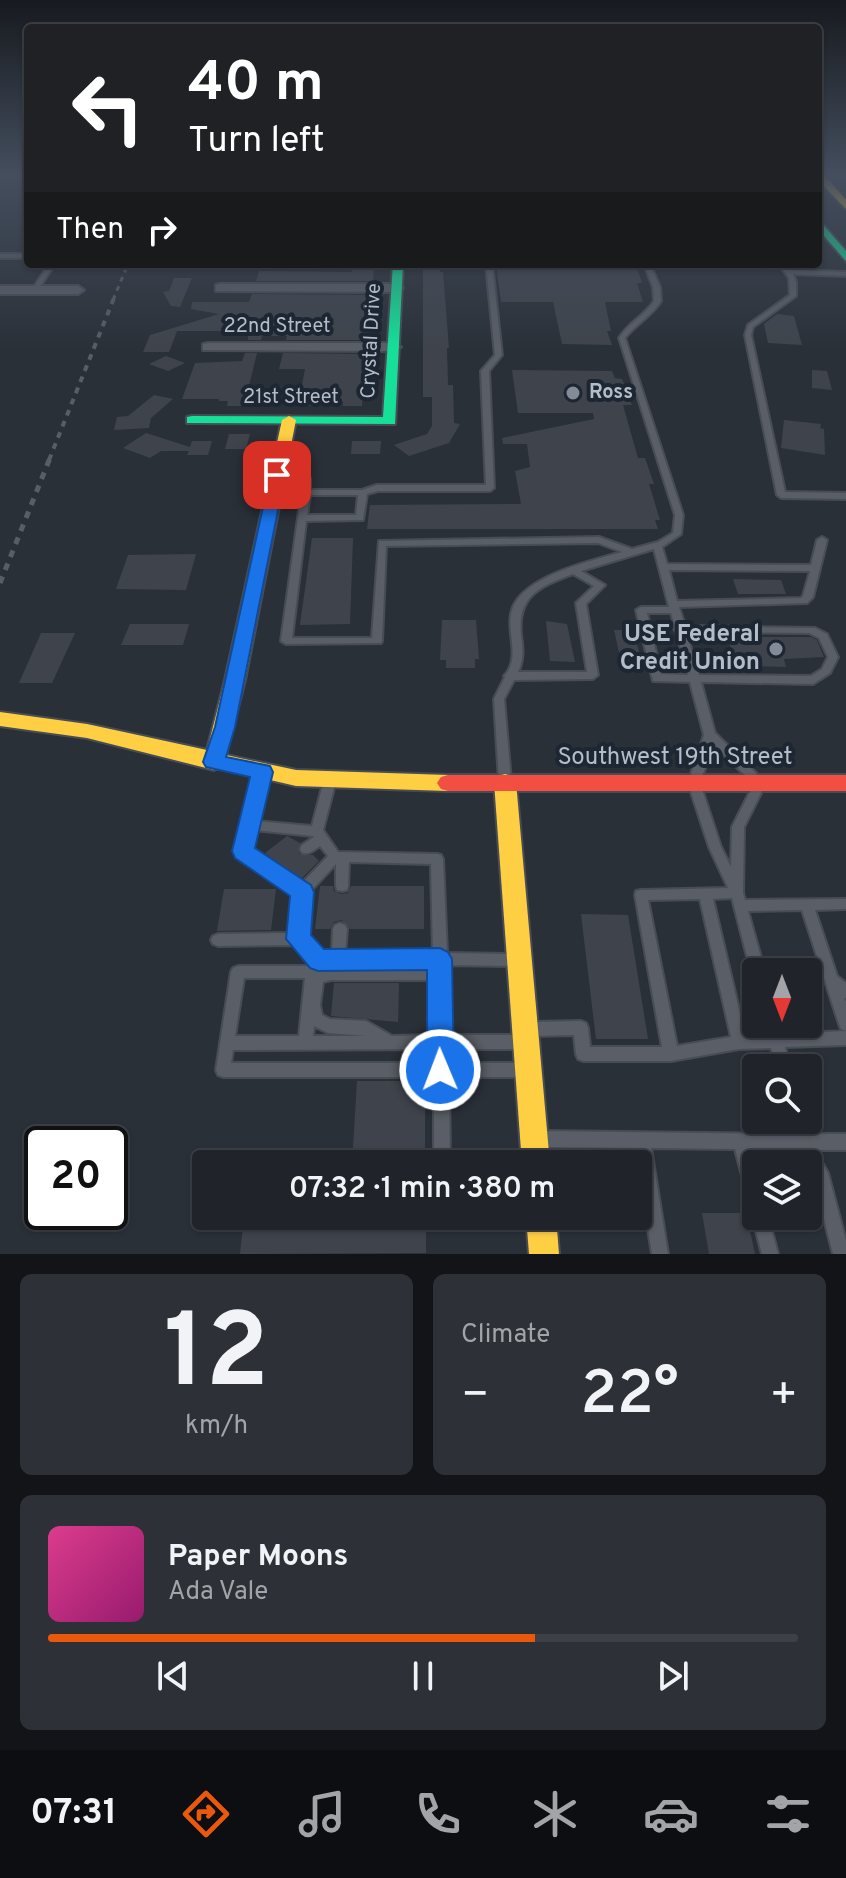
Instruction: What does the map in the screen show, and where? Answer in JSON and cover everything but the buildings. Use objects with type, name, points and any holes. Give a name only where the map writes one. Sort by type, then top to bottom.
[{"type":"main road","points":[[826,233],[846,258]]},
{"type":"main road","name":"Crystal Drive","points":[[390,421],[398,268]]},
{"type":"main road","name":"21st Street","points":[[192,420],[390,421]]},
{"type":"main road","points":[[214,762],[225,727],[289,420]]},
{"type":"main road","name":"Southwest 19th Street","points":[[0,719],[87,731],[262,772],[330,780],[846,783]]},
{"type":"main road","points":[[505,782],[534,1150]]},
{"type":"main road","points":[[542,1230],[544,1254]]},
{"type":"street","points":[[220,288],[397,288]]},
{"type":"street","points":[[3,293],[78,290]]},
{"type":"street","name":"22nd Street","points":[[208,347],[394,347]]},
{"type":"lane","points":[[0,256],[24,256]]},
{"type":"lane","points":[[35,290],[49,268]]},
{"type":"lane","points":[[306,492],[363,493],[377,488],[490,488],[485,371],[499,355],[489,268]]},
{"type":"lane","points":[[505,782],[499,699],[501,686],[516,667],[514,621],[519,603],[535,587],[657,545],[677,534],[680,522],[622,338],[628,326],[657,305],[659,297],[648,268]]},
{"type":"lane","points":[[786,268],[795,285],[793,296],[750,326],[748,335],[781,495],[846,496]]},
{"type":"lane","points":[[791,274],[846,276]]},
{"type":"lane","points":[[277,475],[307,480],[286,641],[377,641],[382,543],[599,540],[633,553]]},
{"type":"lane","points":[[302,518],[360,518],[363,493]]},
{"type":"lane","points":[[679,629],[811,630],[823,636],[833,657],[826,671],[813,680],[657,678],[641,610],[804,601],[822,540]]},
{"type":"lane","points":[[657,545],[710,735],[760,783],[738,827],[739,900]]},
{"type":"lane","points":[[663,567],[816,568]]},
{"type":"lane","points":[[509,676],[593,675],[581,603],[600,585],[575,571]]},
{"type":"lane","points":[[710,735],[694,783],[715,847],[739,900],[754,958]]},
{"type":"lane","points":[[262,772],[243,851],[277,870],[302,892]]},
{"type":"lane","points":[[306,849],[319,834],[330,780]]},
{"type":"lane","points":[[248,825],[319,834],[339,857],[342,886]]},
{"type":"lane","points":[[305,1043],[314,966],[298,939],[302,892],[339,857],[437,859],[442,1150]]},
{"type":"lane","points":[[671,1054],[641,895],[706,895],[807,905],[846,904]]},
{"type":"lane","points":[[706,895],[739,1042]]},
{"type":"lane","points":[[807,905],[846,1024]]},
{"type":"lane","points":[[338,960],[340,929]]},
{"type":"lane","points":[[218,940],[298,939]]},
{"type":"lane","points":[[440,967],[338,960],[314,966],[238,972],[223,1070],[527,1070]]},
{"type":"lane","points":[[390,1043],[366,1028],[328,1026],[315,1019],[313,1005],[317,978],[331,974],[517,960]]},
{"type":"lane","points":[[831,979],[846,992]]},
{"type":"lane","points":[[227,1043],[440,1042],[581,1028],[583,1054],[671,1054],[753,1038]]},
{"type":"lane","points":[[822,1036],[846,1038]]},
{"type":"lane","points":[[800,1134],[820,1173],[841,1254]]},
{"type":"lane","points":[[533,1139],[803,1144],[846,1142]]},
{"type":"lane","points":[[642,1141],[660,1254]]},
{"type":"lane","points":[[741,1143],[743,1150]]},
{"type":"lane","points":[[764,1230],[770,1254]]},
{"type":"railway","points":[[113,300],[126,268]]},
{"type":"railway","points":[[49,460],[114,298]]},
{"type":"railway","points":[[0,583],[50,458]]},
{"type":"traffic: fast","points":[[826,233],[846,258]]},
{"type":"traffic: fast","points":[[192,420],[390,421],[398,268]]},
{"type":"traffic: slow","points":[[214,762],[235,680],[289,420]]},
{"type":"traffic: slow","points":[[0,719],[87,731],[296,778],[448,783]]},
{"type":"traffic: slow","points":[[505,782],[535,1150]]},
{"type":"traffic: slow","points":[[542,1230],[544,1254]]},
{"type":"traffic: jam","points":[[448,783],[846,783]]},
{"type":"place","name":"Ross","points":[[573,393]]},
{"type":"place","name":"USE Federal Credit Union","points":[[776,649]]},
{"type":"route","points":[[277,475],[225,727],[214,762],[262,772],[243,851],[302,892],[298,939],[318,960],[440,959],[440,1070]]}]
